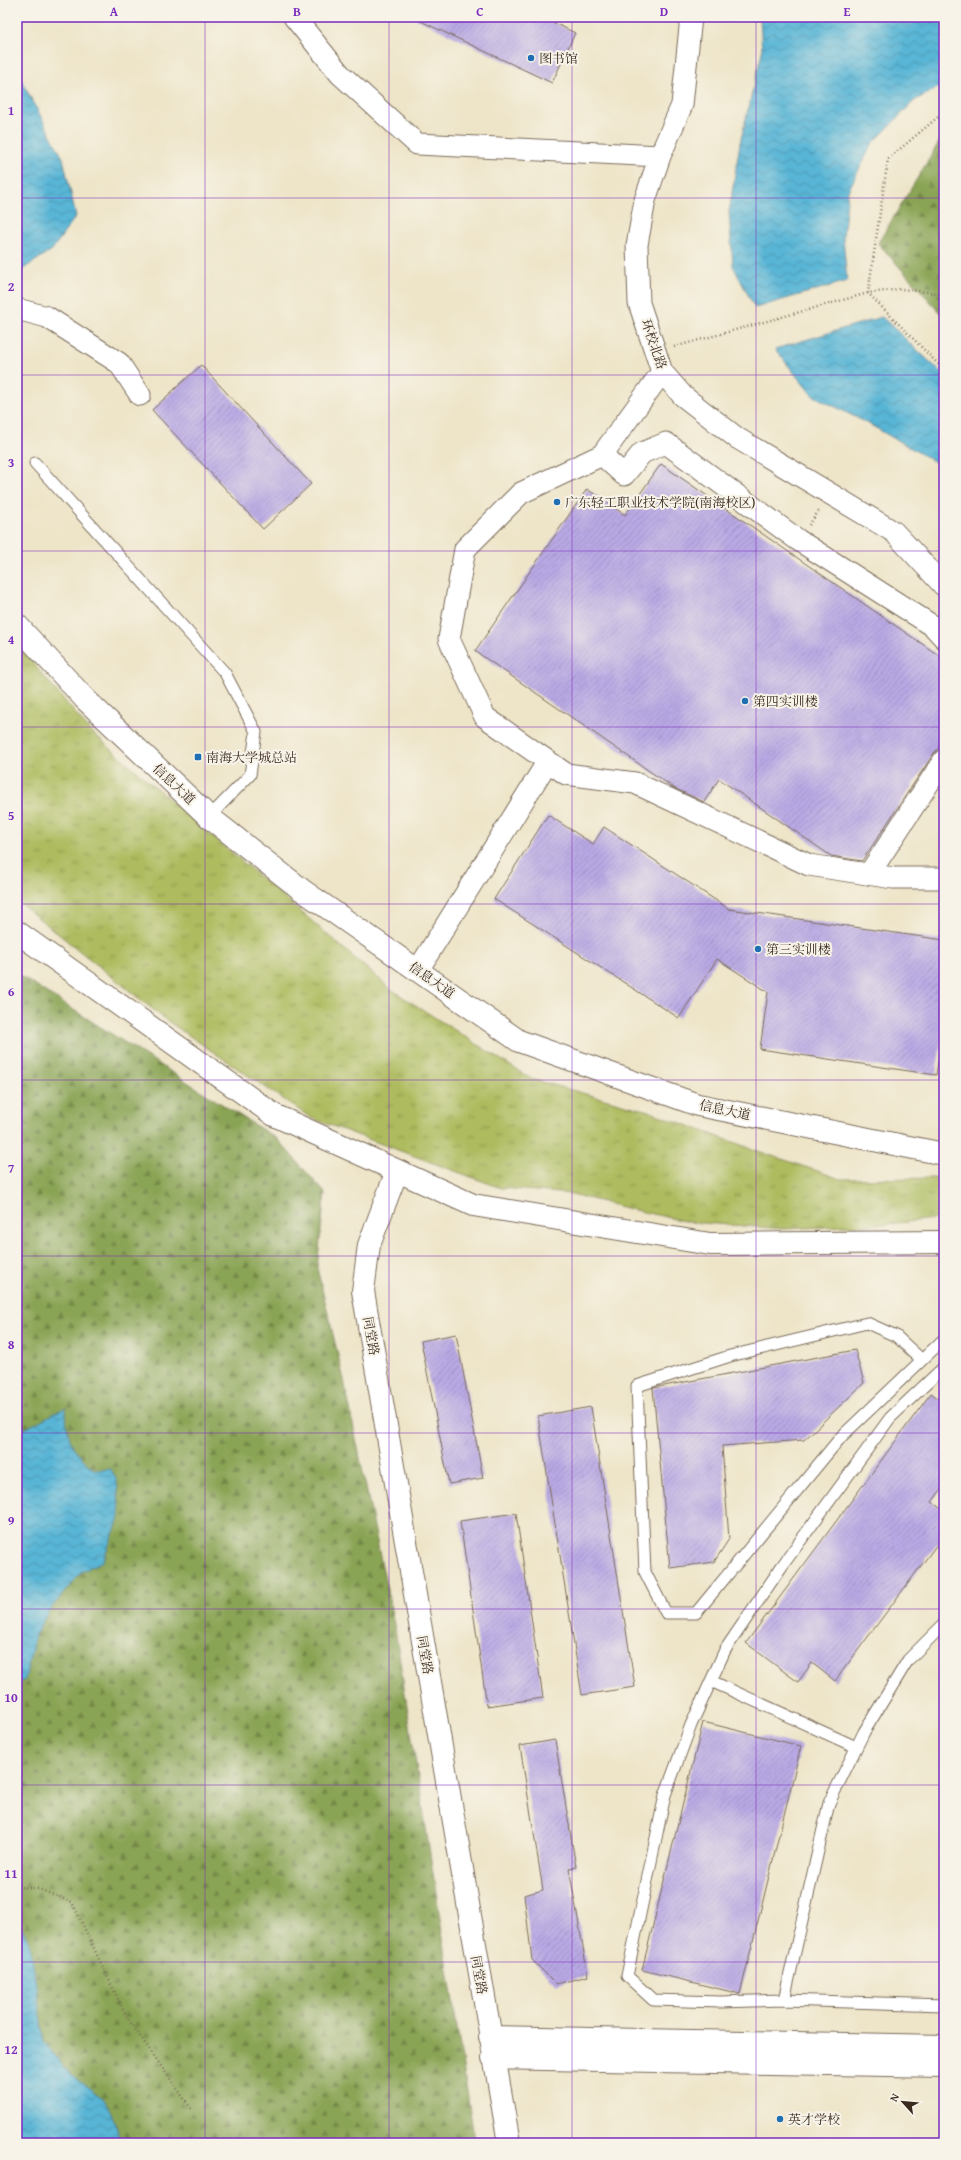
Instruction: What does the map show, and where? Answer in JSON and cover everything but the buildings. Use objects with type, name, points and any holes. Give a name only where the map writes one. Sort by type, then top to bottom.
[{"type":"main road","name":"信息大道","points":[[17,626],[85,699],[209,817],[302,890],[519,1041],[698,1105],[944,1154]]},
{"type":"main road","points":[[17,932],[274,1115],[473,1206],[710,1244],[944,1242]]},
{"type":"main road","name":"同堂路","points":[[397,1171],[369,1244],[364,1291],[509,2143]]},
{"type":"main road","points":[[492,2048],[944,2046]]},
{"type":"main road","points":[[492,2048],[944,2066]]},
{"type":"street","points":[[294,17],[340,74],[417,144],[660,156]]},
{"type":"street","name":"环校北路","points":[[691,17],[682,105],[660,156],[645,200],[637,245],[639,303],[662,372],[683,396],[737,438],[894,532],[944,586]]},
{"type":"street","points":[[17,309],[47,317],[119,363],[140,395]]},
{"type":"street","points":[[662,372],[602,455],[521,493],[465,549],[449,639],[485,717],[566,774],[635,783],[809,865],[893,878],[944,878]]},
{"type":"street","points":[[602,455],[624,475],[642,453],[666,443],[798,540],[933,626],[944,638]]},
{"type":"street","points":[[869,874],[944,760]]},
{"type":"street","points":[[418,970],[548,761]]},
{"type":"lane","points":[[35,463],[225,673],[256,732],[250,775],[209,817]]},
{"type":"lane","points":[[922,1360],[896,1336],[867,1323],[730,1356],[637,1386],[644,1572],[666,1613],[696,1613],[841,1437],[922,1360],[944,1339]]},
{"type":"lane","points":[[944,1367],[890,1418],[787,1559],[725,1650],[691,1725],[665,1796],[627,1976],[653,2000],[720,2002],[784,2000],[944,2005]]},
{"type":"lane","points":[[784,2000],[829,1803],[856,1747],[908,1660],[944,1624]]},
{"type":"lane","points":[[711,1681],[856,1747]]},
{"type":"path","points":[[868,293],[888,159],[944,112]]},
{"type":"path","points":[[656,352],[868,293],[902,289],[944,294]]},
{"type":"path","points":[[868,293],[944,370]]},
{"type":"path","points":[[798,540],[830,495]]},
{"type":"path","points":[[17,1888],[39,1889],[72,1902],[126,2016],[192,2110]]},
{"type":"green space","points":[[944,134],[944,317],[878,243]]},
{"type":"green space","points":[[17,644],[90,731],[392,990],[531,1079],[648,1111],[752,1149],[841,1179],[944,1178],[944,1218],[888,1224],[784,1229],[689,1222],[572,1194],[501,1188],[311,1118],[166,1020],[17,901]]},
{"type":"green space","points":[[17,974],[277,1139],[325,1193],[317,1268],[344,1380],[395,1629],[475,2143],[17,2143]]},
{"type":"water","points":[[760,17],[944,17],[944,84],[914,101],[872,144],[848,191],[843,237],[847,281],[755,308],[733,266],[729,212],[740,143],[762,52]]},
{"type":"water","points":[[17,72],[63,158],[76,216],[52,250],[17,273]]},
{"type":"water","points":[[882,317],[944,375],[944,467],[867,423],[812,395],[775,349]]},
{"type":"water","points":[[66,1407],[67,1428],[75,1450],[95,1470],[111,1469],[117,1481],[120,1516],[103,1561],[81,1572],[49,1611],[35,1635],[25,1680],[17,1684],[17,1433]]},
{"type":"water","points":[[17,1919],[30,1943],[44,2042],[70,2074],[104,2099],[116,2124],[120,2143],[17,2143]]},
{"type":"place","name":"图书馆","points":[[531,58]]},
{"type":"place","name":"广东轻工职业技术学院(南海校区)","points":[[557,502]]},
{"type":"place","name":"第四实训楼","points":[[745,701]]},
{"type":"place","name":"南海大学城总站","points":[[198,757]]},
{"type":"place","name":"第三实训楼","points":[[758,949]]},
{"type":"place","name":"英才学校","points":[[780,2119]]}]
